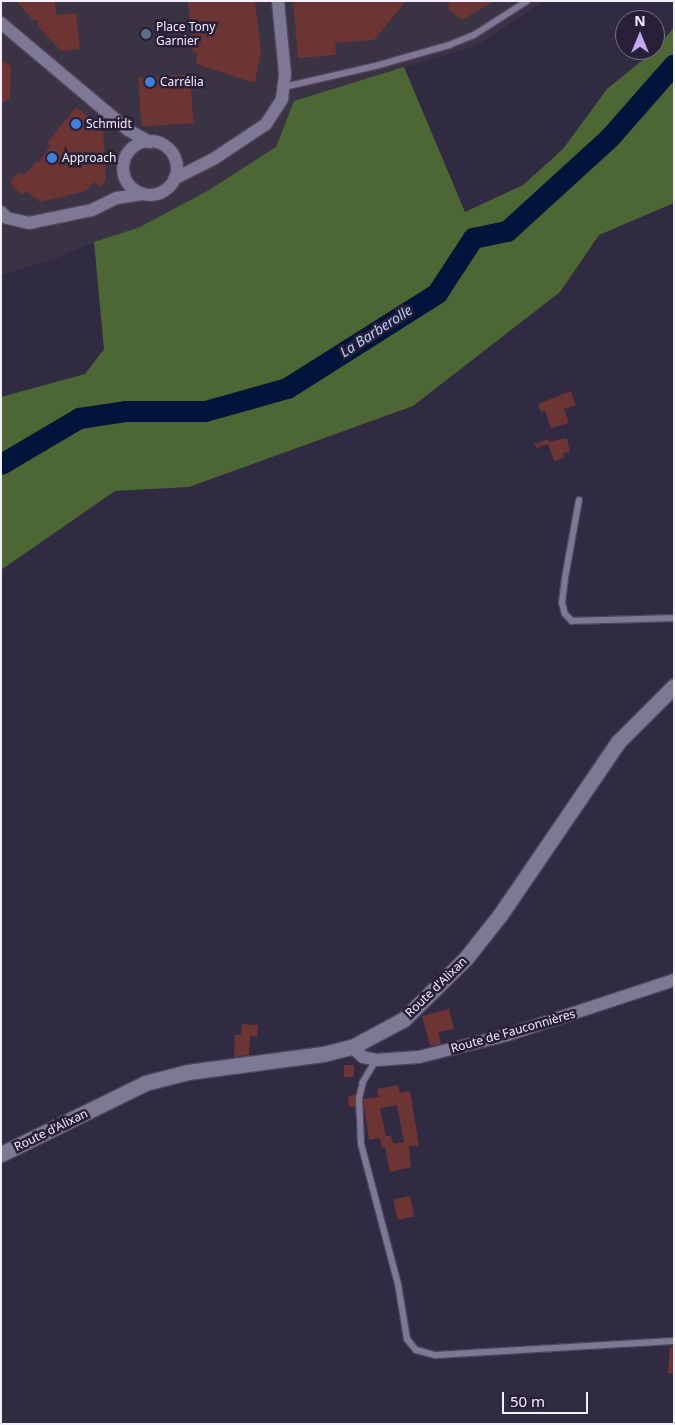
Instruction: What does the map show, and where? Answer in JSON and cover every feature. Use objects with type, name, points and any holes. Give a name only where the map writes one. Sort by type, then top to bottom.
[{"type":"street","points":[[3,218],[29,223],[92,210],[117,198],[161,193],[174,179],[197,169],[266,124],[282,99],[284,87],[285,74],[278,1]]},
{"type":"street","points":[[1,23],[128,130],[150,142],[164,146],[177,165],[174,179]]},
{"type":"street","points":[[128,130],[127,154],[123,170],[125,178],[132,188],[142,194]]},
{"type":"street","points":[[127,154],[137,145],[150,142]]},
{"type":"street","points":[[174,158],[197,169]]},
{"type":"street","points":[[117,198],[125,178]]},
{"type":"street","name":"Route d'Alixan","points":[[1,1154],[145,1083],[188,1072],[323,1054],[352,1047],[404,1019],[466,958],[500,915],[618,742],[674,686]]},
{"type":"street","name":"Route de Fauconnières","points":[[376,1060],[419,1057],[507,1035],[674,980]]},
{"type":"street","points":[[352,1047],[363,1057],[376,1060]]},
{"type":"lane","points":[[284,87],[379,65],[449,45],[474,35],[527,1]]},
{"type":"lane","points":[[579,500],[565,578],[562,603],[565,614],[572,621],[674,618]]},
{"type":"lane","points":[[376,1060],[363,1082],[359,1098],[362,1144],[398,1284],[407,1339],[416,1350],[435,1355],[674,1340]]},
{"type":"shaded area","points":[[1,1],[544,1],[476,46],[294,101],[277,147],[209,190],[140,227],[94,242],[57,258],[1,275]]},
{"type":"green space","points":[[674,27],[674,203],[599,235],[560,292],[413,406],[189,487],[115,491],[1,570],[1,397],[85,374],[104,349],[94,242],[140,227],[209,190],[276,147],[294,101],[404,67],[465,212],[523,185],[563,149],[607,89],[643,60],[665,60],[665,38]]},
{"type":"building","points":[[16,1],[55,1],[56,15],[76,13],[80,49],[61,51],[38,26],[38,20],[33,20]]},
{"type":"building","points":[[255,1],[261,51],[255,83],[196,64],[197,53],[193,53],[188,2]]},
{"type":"building","points":[[293,1],[406,1],[374,40],[335,43],[336,55],[298,58]]},
{"type":"building","points":[[448,1],[494,1],[462,20],[449,10]]},
{"type":"building","points":[[1,60],[11,66],[10,98],[1,104]]},
{"type":"building","points":[[190,74],[193,123],[142,127],[138,78]]},
{"type":"building","points":[[76,107],[103,128],[106,180],[100,187],[94,182],[86,191],[40,202],[26,191],[22,195],[12,185],[11,181],[17,174],[21,173],[24,175],[36,162],[39,162],[50,146],[47,143]]},
{"type":"building","points":[[571,391],[576,405],[564,409],[569,423],[551,428],[545,411],[541,412],[538,404]]},
{"type":"building","points":[[567,438],[570,452],[563,453],[564,458],[554,461],[548,444],[537,448],[534,444],[548,439],[549,442]]},
{"type":"building","points":[[449,1009],[454,1029],[438,1032],[441,1044],[430,1046],[422,1016]]},
{"type":"building","points":[[242,1024],[258,1025],[257,1037],[250,1036],[249,1055],[234,1057],[235,1035],[241,1035]]},
{"type":"building","points":[[344,1065],[354,1065],[354,1077],[344,1077]]},
{"type":"building","points":[[398,1085],[400,1093],[410,1091],[419,1146],[409,1146],[411,1167],[390,1172],[385,1147],[382,1148],[380,1138],[369,1140],[363,1099],[379,1097],[377,1089]],"holes":[[[397,1105],[404,1142],[393,1144],[391,1136],[386,1136],[380,1108]]]},
{"type":"building","points":[[355,1095],[355,1107],[349,1107],[348,1096]]},
{"type":"building","points":[[410,1196],[414,1217],[397,1220],[393,1199]]},
{"type":"building","points":[[670,1347],[674,1347],[674,1373],[668,1373]]},
{"type":"waterway","name":"La Barberolle","points":[[1,464],[79,418],[126,411],[205,411],[287,388],[437,293],[473,238],[507,231],[609,138],[674,64]]},
{"type":"place","name":"Place Tony Garnier","points":[[146,34]]},
{"type":"place","name":"Carrélia","points":[[150,82]]},
{"type":"place","name":"Schmidt","points":[[76,124]]},
{"type":"place","name":"Approach","points":[[52,158]]}]
